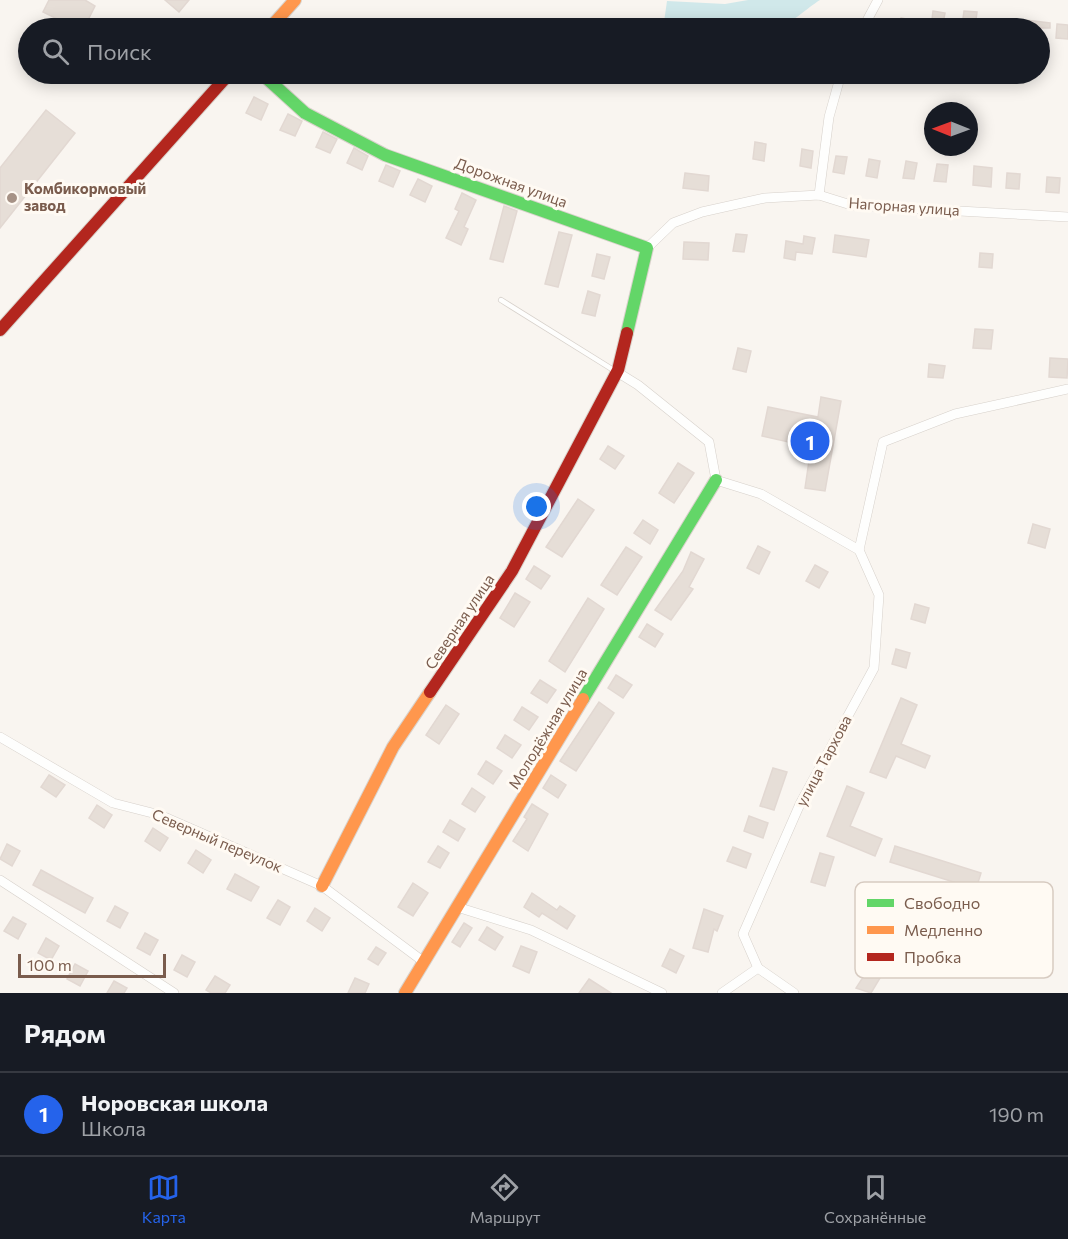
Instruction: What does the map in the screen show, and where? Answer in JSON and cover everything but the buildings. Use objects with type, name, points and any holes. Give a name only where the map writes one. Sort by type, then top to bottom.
[{"type":"street","points":[[279,18],[295,0]]},
{"type":"street","points":[[868,18],[878,0]]},
{"type":"street","points":[[0,330],[221,84]]},
{"type":"street","name":"Дорожная улица","points":[[273,84],[305,113],[384,154],[647,248]]},
{"type":"street","points":[[819,195],[829,117],[838,84]]},
{"type":"street","name":"Нагорная улица","points":[[647,248],[673,223],[702,212],[765,198],[819,195],[851,205],[1068,217]]},
{"type":"street","points":[[647,248],[617,372],[638,385],[709,442],[716,480],[761,494],[859,550],[883,442],[955,414],[1068,389]]},
{"type":"street","name":"Северная улица","points":[[322,886],[393,747],[512,571],[617,372]]},
{"type":"street","name":"Молодёжная улица","points":[[405,993],[716,480]]},
{"type":"street","name":"улица Тархова","points":[[758,968],[743,934],[800,804],[874,668],[879,596],[859,550]]},
{"type":"street","name":"Северный переулок","points":[[0,737],[113,803],[160,815],[322,886],[424,962]]},
{"type":"street","points":[[0,880],[174,993]]},
{"type":"street","points":[[457,907],[531,930],[662,993]]},
{"type":"street","points":[[722,993],[758,968],[795,993]]},
{"type":"lane","points":[[501,300],[617,372]]},
{"type":"water","points":[[748,0],[820,0],[796,18],[665,18],[667,1],[725,4]]},
{"type":"traffic: fast","points":[[273,84],[305,113],[385,155],[647,248],[627,333]]},
{"type":"traffic: fast","points":[[583,699],[716,480]]},
{"type":"traffic: slow","points":[[279,18],[295,0]]},
{"type":"traffic: slow","points":[[322,886],[393,747],[430,692]]},
{"type":"traffic: slow","points":[[405,993],[583,699]]},
{"type":"traffic: jam","points":[[0,330],[220,84]]},
{"type":"traffic: jam","points":[[430,692],[512,571],[618,370],[627,333]]},
{"type":"place","name":"Комбикормовый завод","points":[[12,198]]},
{"type":"place","name":"Норовская школа","points":[[810,441]]}]
